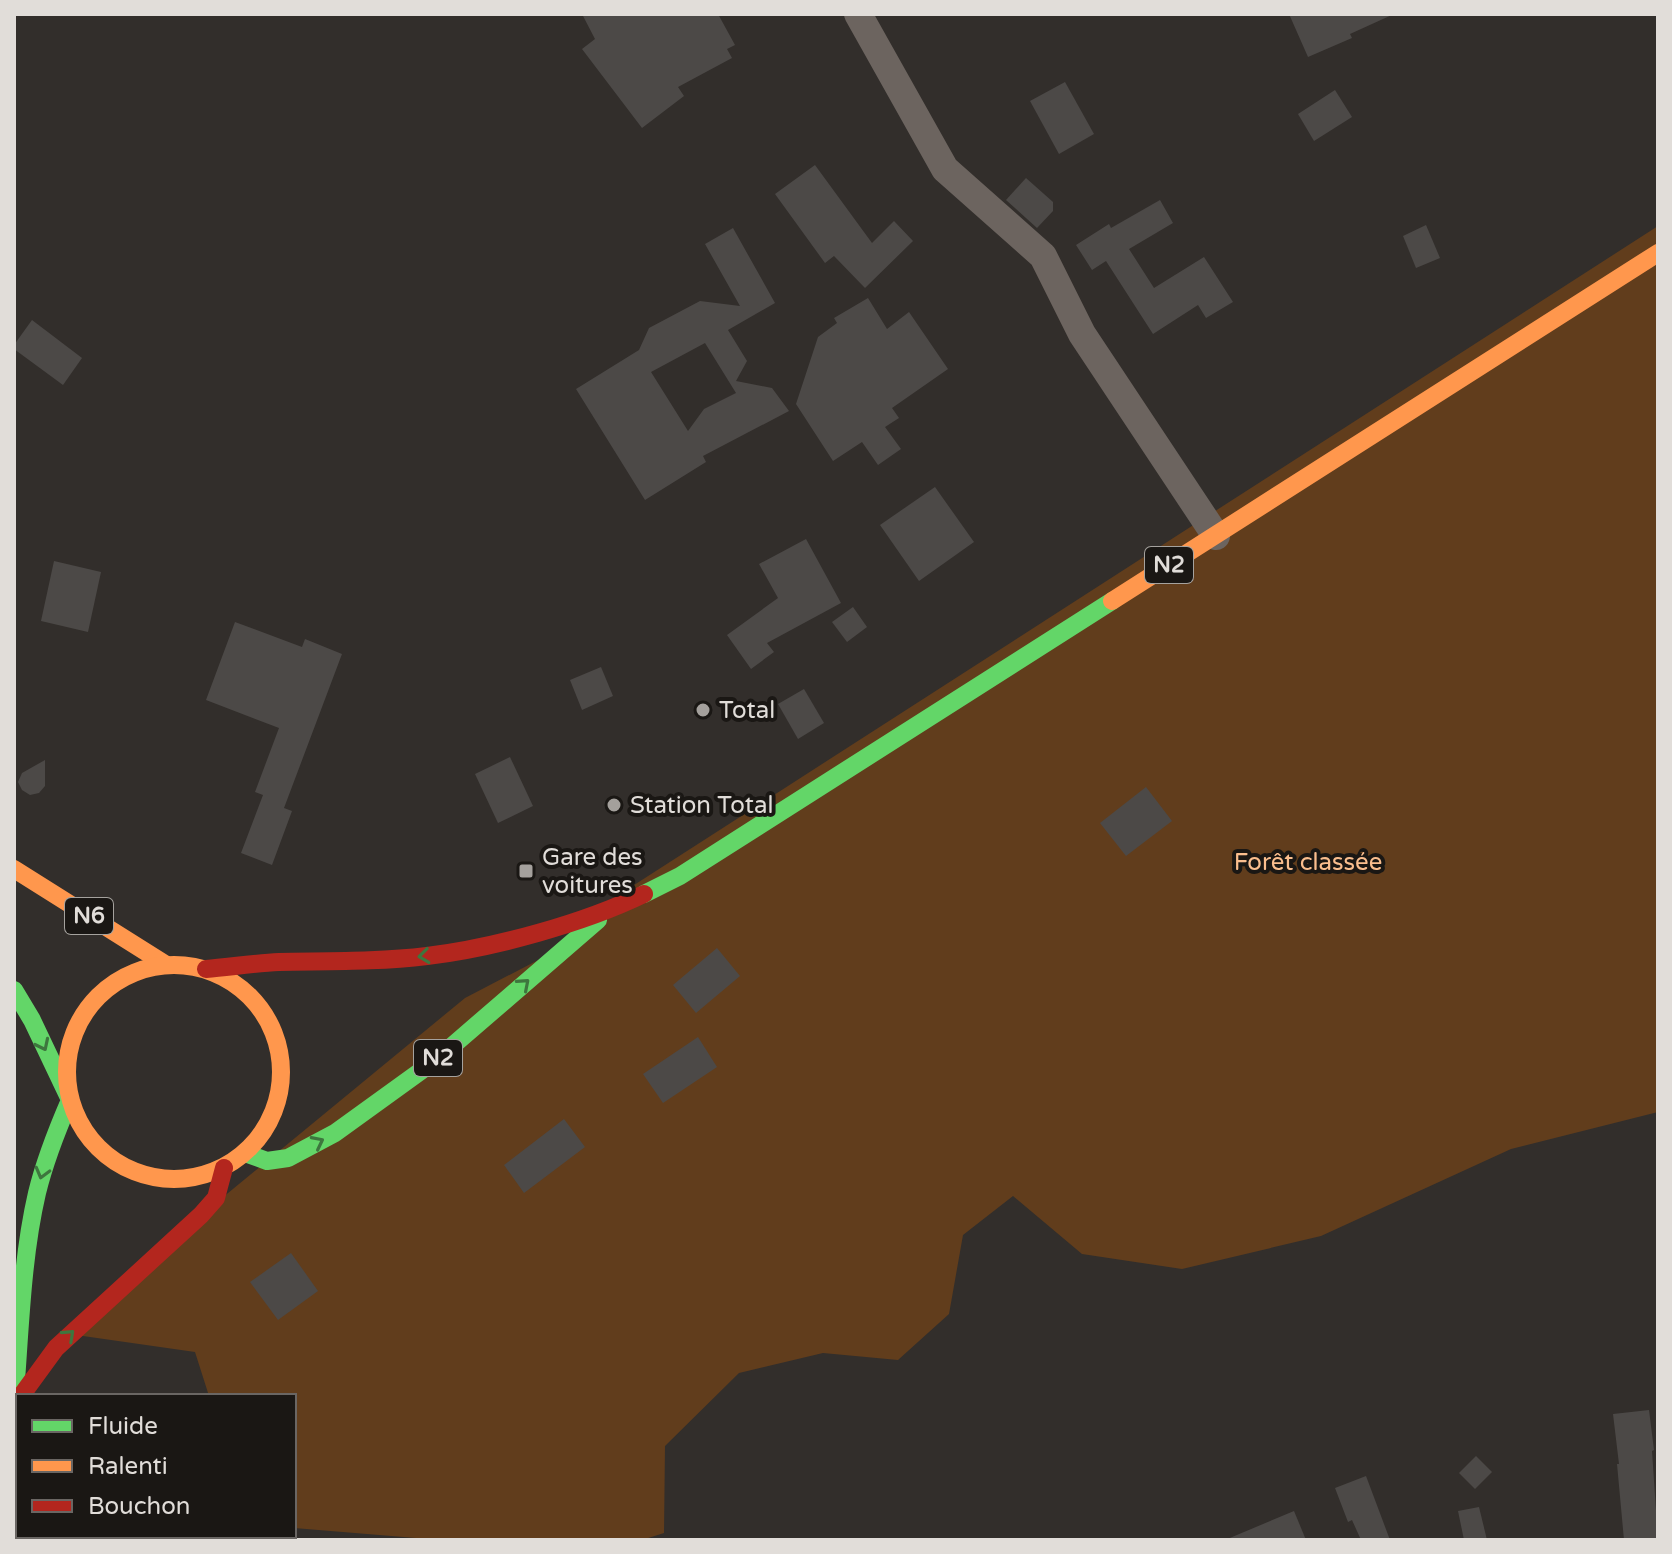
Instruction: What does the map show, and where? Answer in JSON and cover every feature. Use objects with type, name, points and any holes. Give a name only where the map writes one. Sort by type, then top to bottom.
[{"type":"highway","name":"N2","points":[[206,969],[276,962],[428,956],[516,938],[609,911],[680,876],[1658,253]]},
{"type":"highway","name":"N6","points":[[14,869],[165,964]]},
{"type":"highway","name":"N2","points":[[245,1153],[267,1161],[288,1158],[335,1133],[436,1060],[609,911]]},
{"type":"highway","points":[[14,990],[32,1020],[70,1100],[83,1129],[104,1154],[131,1171],[162,1179],[193,1178],[224,1168],[245,1153],[266,1128],[278,1098],[281,1066],[275,1034],[259,1006],[235,983],[206,969],[165,964],[134,971],[107,987],[85,1010],[71,1038],[66,1069],[70,1100],[50,1147],[37,1193],[27,1249],[17,1394]]},
{"type":"highway","points":[[22,1394],[56,1348],[201,1215],[216,1198],[224,1168]]},
{"type":"street","points":[[858,14],[945,169],[1043,256],[1082,334],[1216,536]]},
{"type":"green space","name":"Forêt classée","points":[[1658,226],[1658,1112],[1511,1149],[1321,1236],[1182,1269],[1082,1254],[1013,1196],[963,1235],[949,1314],[898,1360],[823,1353],[739,1373],[665,1446],[664,1533],[642,1540],[440,1540],[296,1528],[296,1394],[208,1394],[195,1352],[62,1333],[465,998],[588,934],[631,887]]},
{"type":"building","points":[[582,14],[718,14],[735,45],[727,49],[732,58],[678,87],[684,96],[642,128],[582,49],[595,39]]},
{"type":"building","points":[[1289,14],[1394,14],[1350,34],[1352,38],[1308,57]]},
{"type":"building","points":[[1065,82],[1094,134],[1059,154],[1030,101]]},
{"type":"building","points":[[1335,90],[1352,117],[1314,141],[1298,114]]},
{"type":"building","points":[[815,165],[872,243],[894,221],[913,241],[865,288],[834,256],[825,263],[775,194]]},
{"type":"building","points":[[1026,178],[1053,202],[1053,211],[1037,228],[1006,200]]},
{"type":"building","points":[[1160,200],[1173,223],[1129,249],[1154,288],[1204,257],[1233,302],[1206,318],[1198,305],[1153,334],[1106,261],[1092,270],[1076,245],[1109,224],[1111,228]]},
{"type":"building","points":[[1426,225],[1440,258],[1416,268],[1403,236]]},
{"type":"building","points":[[733,228],[775,303],[728,330],[747,361],[736,381],[772,388],[789,411],[703,456],[706,462],[645,500],[576,389],[639,350],[649,328],[700,301],[740,306],[705,244]],"holes":[[[705,343],[736,393],[704,409],[688,431],[651,372]]]},
{"type":"building","points":[[868,298],[887,329],[909,312],[948,369],[892,408],[899,418],[885,427],[901,449],[878,465],[862,442],[833,461],[796,404],[818,337],[837,323],[834,318]]},
{"type":"building","points":[[32,320],[82,358],[63,385],[14,349]]},
{"type":"building","points":[[935,487],[974,542],[919,581],[880,525]]},
{"type":"building","points":[[806,539],[841,603],[767,643],[774,652],[751,669],[727,635],[778,598],[759,564]]},
{"type":"building","points":[[54,561],[101,572],[88,632],[41,621]]},
{"type":"building","points":[[853,607],[867,627],[847,642],[832,622]]},
{"type":"building","points":[[235,622],[302,647],[305,639],[342,654],[284,808],[292,811],[272,865],[241,853],[263,795],[255,792],[279,728],[206,700]]},
{"type":"building","points":[[601,667],[613,696],[582,710],[570,680]]},
{"type":"building","points":[[804,689],[824,723],[798,739],[778,704]]},
{"type":"building","points":[[510,757],[533,806],[498,823],[475,774]]},
{"type":"building","points":[[45,760],[45,786],[39,793],[30,795],[22,790],[18,782],[22,773]]},
{"type":"building","points":[[1146,787],[1172,821],[1126,856],[1100,823]]},
{"type":"building","points":[[717,948],[740,976],[696,1013],[673,985]]},
{"type":"building","points":[[698,1037],[717,1067],[663,1103],[643,1074]]},
{"type":"building","points":[[564,1119],[585,1147],[524,1193],[504,1165]]},
{"type":"building","points":[[291,1253],[318,1291],[278,1320],[250,1282]]},
{"type":"building","points":[[1649,1410],[1658,1540],[1624,1540],[1613,1414]]},
{"type":"building","points":[[1476,1456],[1492,1472],[1475,1489],[1459,1473]]},
{"type":"building","points":[[1366,1476],[1390,1540],[1361,1540],[1352,1520],[1348,1522],[1335,1488]]},
{"type":"building","points":[[1479,1507],[1487,1540],[1464,1540],[1458,1511]]},
{"type":"building","points":[[1294,1511],[1306,1540],[1225,1540]]},
{"type":"traffic: fast","points":[[644,894],[680,876],[1112,601]]},
{"type":"traffic: fast","points":[[245,1153],[267,1161],[288,1158],[335,1133],[436,1060],[598,920]]},
{"type":"traffic: fast","points":[[14,990],[32,1020],[70,1100],[44,1169],[32,1219],[24,1272],[14,1407]]},
{"type":"traffic: slow","points":[[1112,601],[1658,253]]},
{"type":"traffic: slow","points":[[14,869],[165,964]]},
{"type":"traffic: slow","points":[[174,965],[215,973],[250,996],[273,1031],[281,1072],[273,1113],[250,1148],[215,1171],[174,1179],[133,1171],[98,1148],[75,1113],[67,1072],[75,1031],[98,996],[133,973],[174,965]]},
{"type":"traffic: jam","points":[[206,969],[279,962],[390,959],[453,952],[509,941],[567,924],[644,894]]},
{"type":"traffic: jam","points":[[22,1394],[56,1348],[201,1215],[216,1198],[224,1168]]},
{"type":"place","name":"Total","points":[[703,710]]},
{"type":"place","name":"Station Total","points":[[614,805]]},
{"type":"place","name":"Gare des voitures","points":[[526,871]]}]
